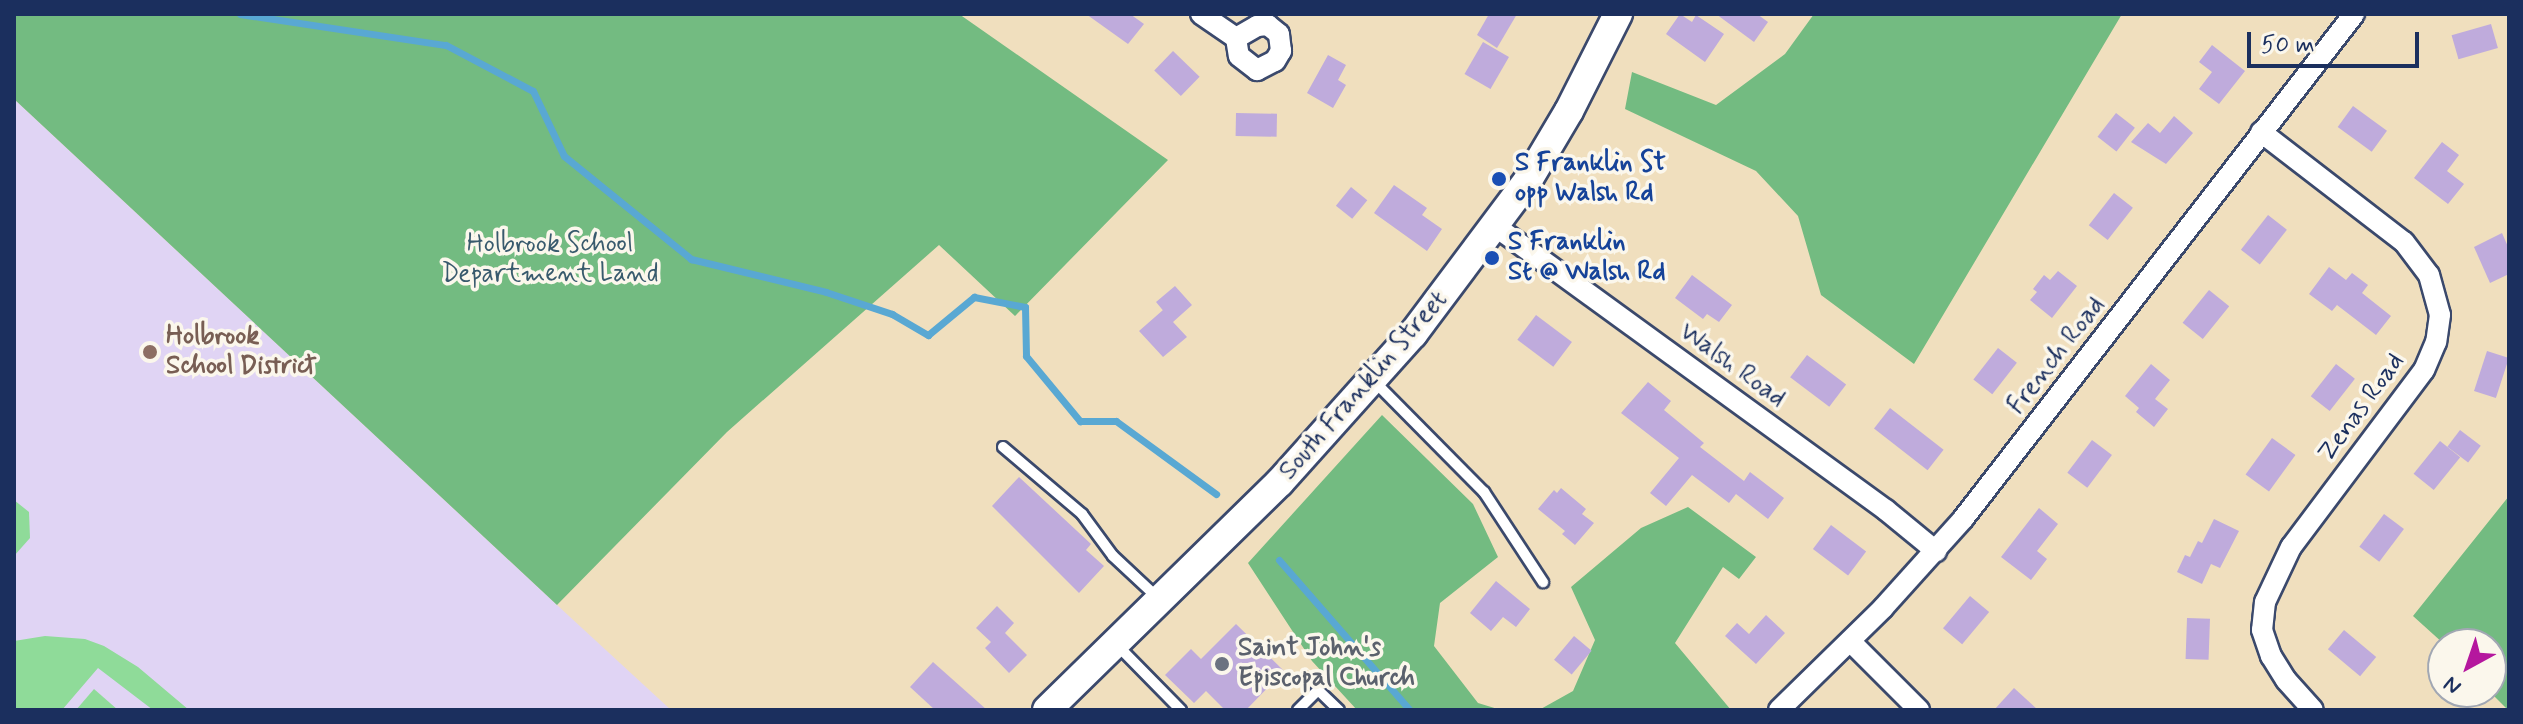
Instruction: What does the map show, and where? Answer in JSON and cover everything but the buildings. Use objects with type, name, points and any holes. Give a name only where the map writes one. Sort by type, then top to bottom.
[{"type":"main road","name":"South Franklin Street","points":[[1047,710],[1280,482],[1434,309],[1495,226],[1569,111],[1618,14]]},
{"type":"street","points":[[1201,14],[1236,38]]},
{"type":"street","name":"French Road","points":[[1779,710],[1936,551],[2354,14]]},
{"type":"street","name":"Zenas Road","points":[[2261,132],[2404,242],[2429,275],[2440,315],[2436,342],[2424,370],[2302,531],[2269,587],[2263,616],[2266,644],[2286,680],[2313,710]]},
{"type":"street","name":"Walsh Road","points":[[1495,226],[1886,510],[1936,551]]},
{"type":"street","points":[[1850,641],[1919,710]]},
{"type":"lane","points":[[1373,381],[1484,492],[1543,582]]},
{"type":"lane","points":[[1003,447],[1082,514],[1113,556],[1159,600]]},
{"type":"lane","points":[[1115,643],[1181,710]]},
{"type":"lane","points":[[1298,710],[1318,690],[1339,710]]},
{"type":"shaded area","name":"Holbrook School District","points":[[14,99],[557,605],[671,710],[14,710]]},
{"type":"green space","name":"Holbrook School Department Land","points":[[14,14],[959,14],[1168,160],[1015,316],[939,245],[727,432],[557,605],[14,99]]},
{"type":"green space","points":[[1814,14],[2122,14],[1914,364],[1821,295],[1798,216],[1756,171],[1625,109],[1632,72],[1716,105],[1785,54]]},
{"type":"green space","points":[[1382,415],[1473,504],[1498,557],[1440,603],[1434,646],[1478,703],[1501,710],[1357,710],[1312,661],[1248,563]]},
{"type":"green space","points":[[2509,496],[2509,710],[2506,708],[2507,628],[2427,629],[2413,616]]},
{"type":"green space","points":[[14,500],[29,512],[30,538],[14,556]]},
{"type":"green space","points":[[1688,507],[1756,557],[1739,579],[1723,567],[1675,643],[1731,710],[1539,710],[1573,691],[1595,640],[1571,587],[1641,528]]},
{"type":"green space","points":[[45,636],[85,639],[104,646],[138,667],[189,710],[153,710],[98,668],[62,710],[14,710],[14,641]]},
{"type":"green space","points":[[94,689],[118,710],[76,710]]},
{"type":"waterway","points":[[240,14],[446,45],[533,91],[564,156],[691,259],[826,292],[892,314],[928,335],[974,297],[1025,307],[1026,356],[1080,421],[1116,421],[1216,494]]},
{"type":"waterway","points":[[1279,560],[1410,710]]},
{"type":"place","name":"S Franklin St opp Walsh Rd","points":[[1499,179]]},
{"type":"place","name":"S Franklin St @ Walsh Rd","points":[[1492,258]]},
{"type":"place","name":"Holbrook School District","points":[[150,352]]},
{"type":"place","name":"Saint John's Episcopal Church","points":[[1222,664]]}]
